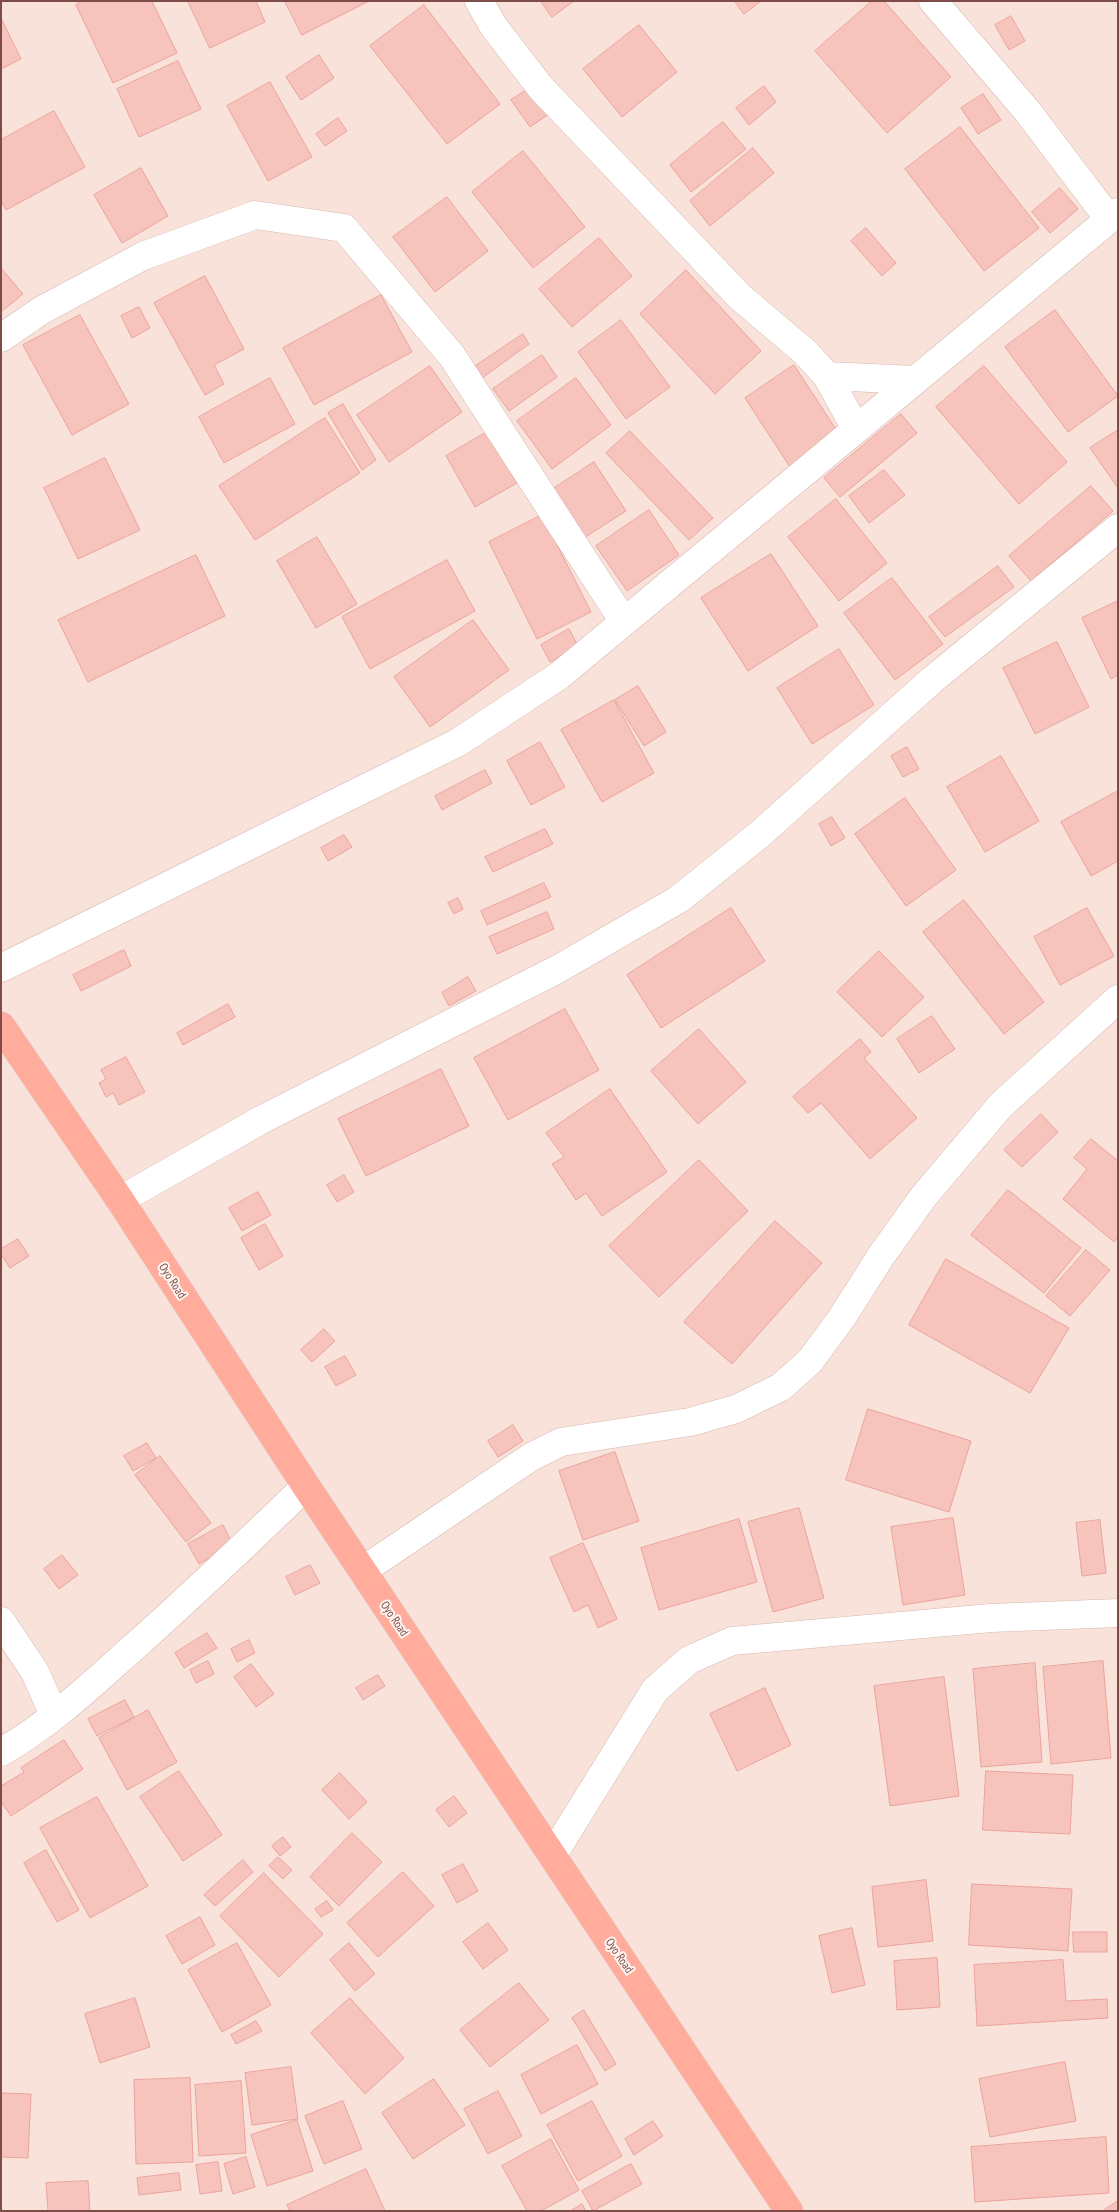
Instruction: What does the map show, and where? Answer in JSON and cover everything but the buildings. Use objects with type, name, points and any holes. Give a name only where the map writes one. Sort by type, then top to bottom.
[{"type":"highway","name":"Oyo Road","points":[[1,1026],[120,1200],[362,1571],[789,2211]]},
{"type":"street","points":[[479,1],[494,27],[541,88],[740,297],[805,352],[827,376],[856,429]]},
{"type":"street","points":[[1,968],[457,742],[560,675],[1113,215],[933,1]]},
{"type":"street","points":[[1,338],[42,310],[143,256],[254,215],[344,228],[452,356],[624,622]]},
{"type":"street","points":[[827,376],[916,380]]},
{"type":"street","points":[[120,1200],[261,1120],[558,969],[679,899],[760,834],[932,680],[1118,528]]},
{"type":"street","points":[[362,1571],[531,1458],[562,1442],[690,1422],[736,1409],[781,1387],[810,1361],[841,1319],[881,1256],[924,1196],[1001,1105],[1118,999]]},
{"type":"street","points":[[1,1752],[25,1739],[96,1681],[200,1589],[306,1486]]},
{"type":"street","points":[[552,1856],[655,1690],[689,1660],[732,1641],[991,1618],[1118,1613]]},
{"type":"street","points":[[1,1622],[35,1672],[54,1715]]},
{"type":"shaded area","points":[[1,1],[1118,1],[1118,2211],[1,2211]]}]
